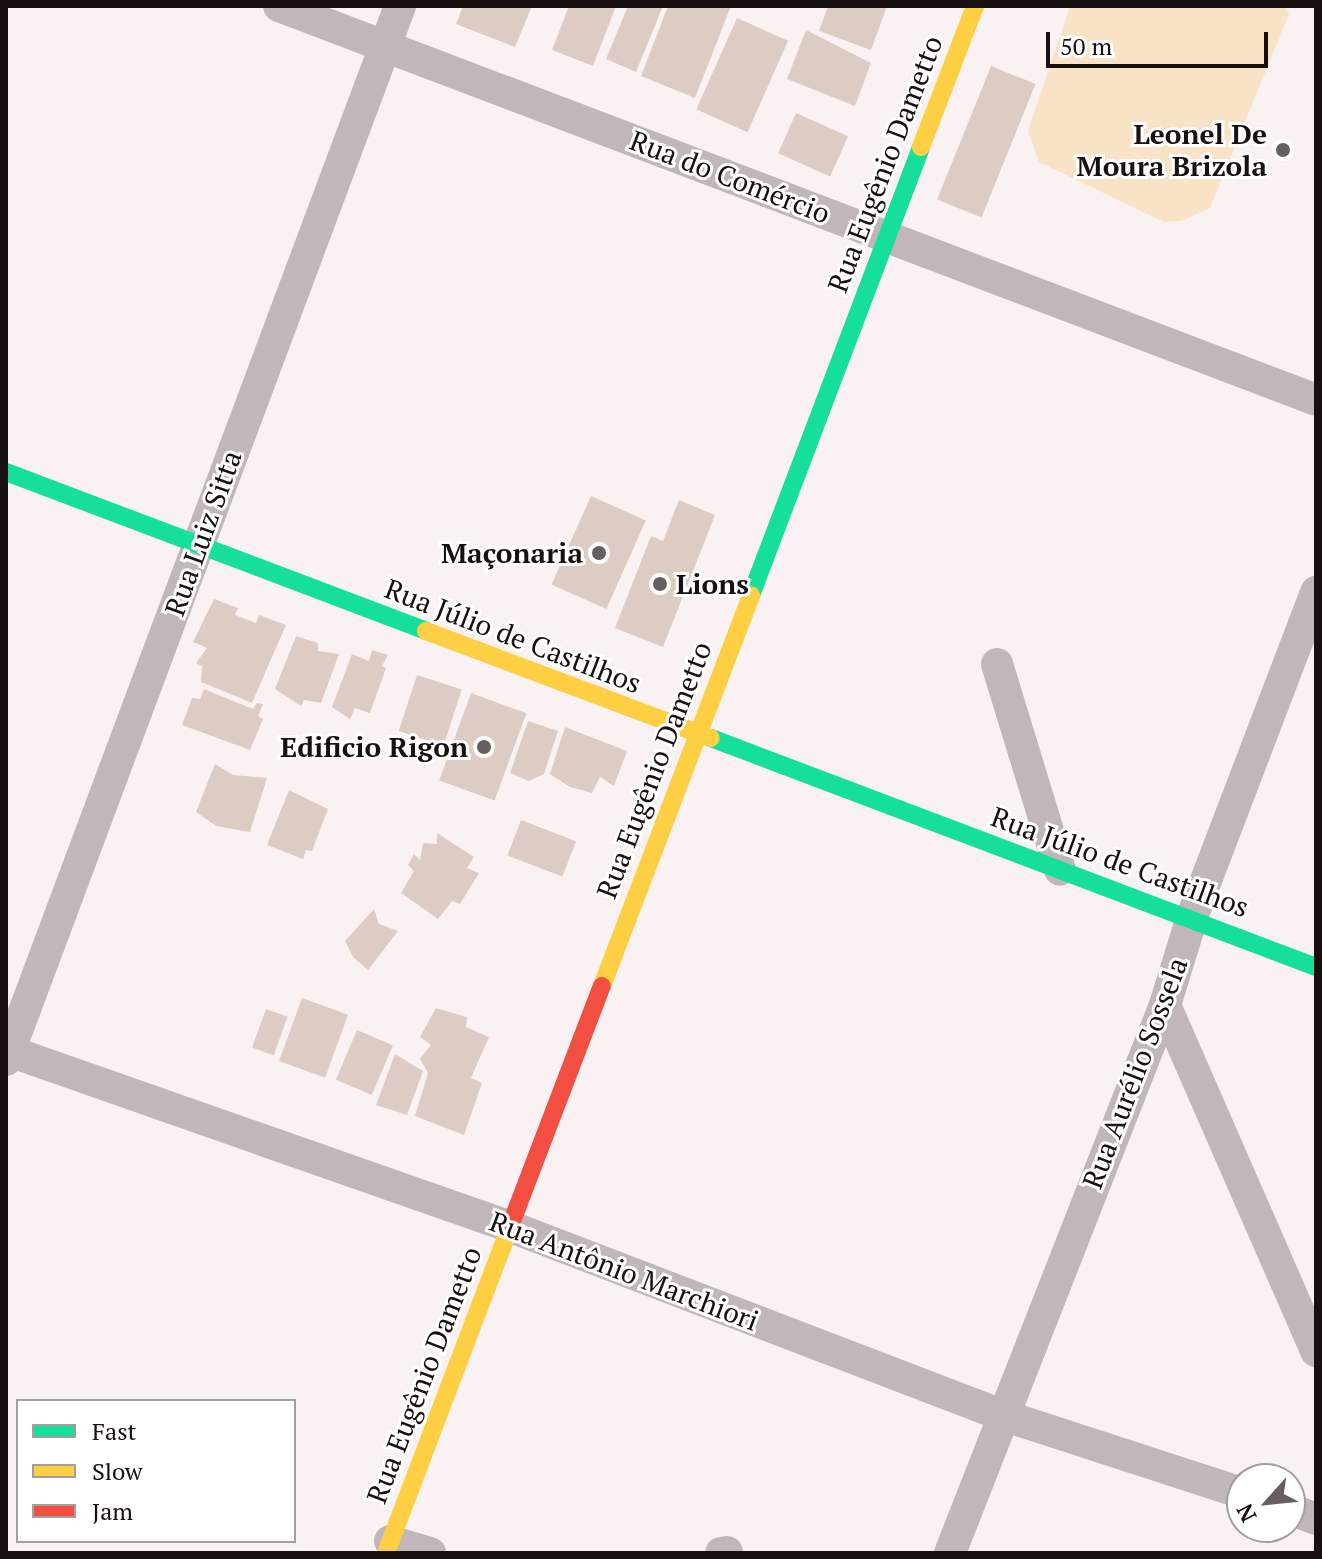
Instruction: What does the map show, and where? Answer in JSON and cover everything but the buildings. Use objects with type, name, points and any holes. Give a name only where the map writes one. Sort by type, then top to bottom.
[{"type":"street","name":"Rua do Comércio","points":[[279,6],[1316,400]]},
{"type":"street","name":"Rua Luiz Sitta","points":[[7,1053],[400,6]]},
{"type":"street","name":"Rua Eugênio Dametto","points":[[388,1547],[975,6]]},
{"type":"street","name":"Rua Júlio de Castilhos","points":[[6,472],[697,736],[1192,917],[1316,967]]},
{"type":"street","name":"Rua Aurélio Sossela","points":[[950,1553],[1165,1005],[1192,917],[1316,592]]},
{"type":"street","points":[[997,664],[1060,870]]},
{"type":"street","points":[[1165,1005],[1316,1351]]},
{"type":"street","name":"Rua Antônio Marchiori","points":[[7,1053],[511,1227],[1002,1415],[1226,1488]]},
{"type":"street","points":[[388,1547],[430,1553]]},
{"type":"shaded area","points":[[1070,6],[1286,6],[1289,14],[1210,208],[1181,221],[1164,222],[1039,162],[1028,131]]},
{"type":"traffic: fast","points":[[751,595],[921,147]]},
{"type":"traffic: fast","points":[[6,472],[426,631]]},
{"type":"traffic: fast","points":[[711,738],[1316,967]]},
{"type":"traffic: slow","points":[[921,147],[975,6]]},
{"type":"traffic: slow","points":[[602,986],[751,595]]},
{"type":"traffic: slow","points":[[426,631],[711,738]]},
{"type":"traffic: slow","points":[[386,1553],[509,1229]]},
{"type":"traffic: jam","points":[[509,1229],[602,986]]},
{"type":"place","name":"Leonel De Moura Brizola","points":[[1283,150]]},
{"type":"place","name":"Maçonaria","points":[[599,553]]},
{"type":"place","name":"Lions","points":[[660,584]]},
{"type":"place","name":"Edificio Rigon","points":[[484,747]]}]
